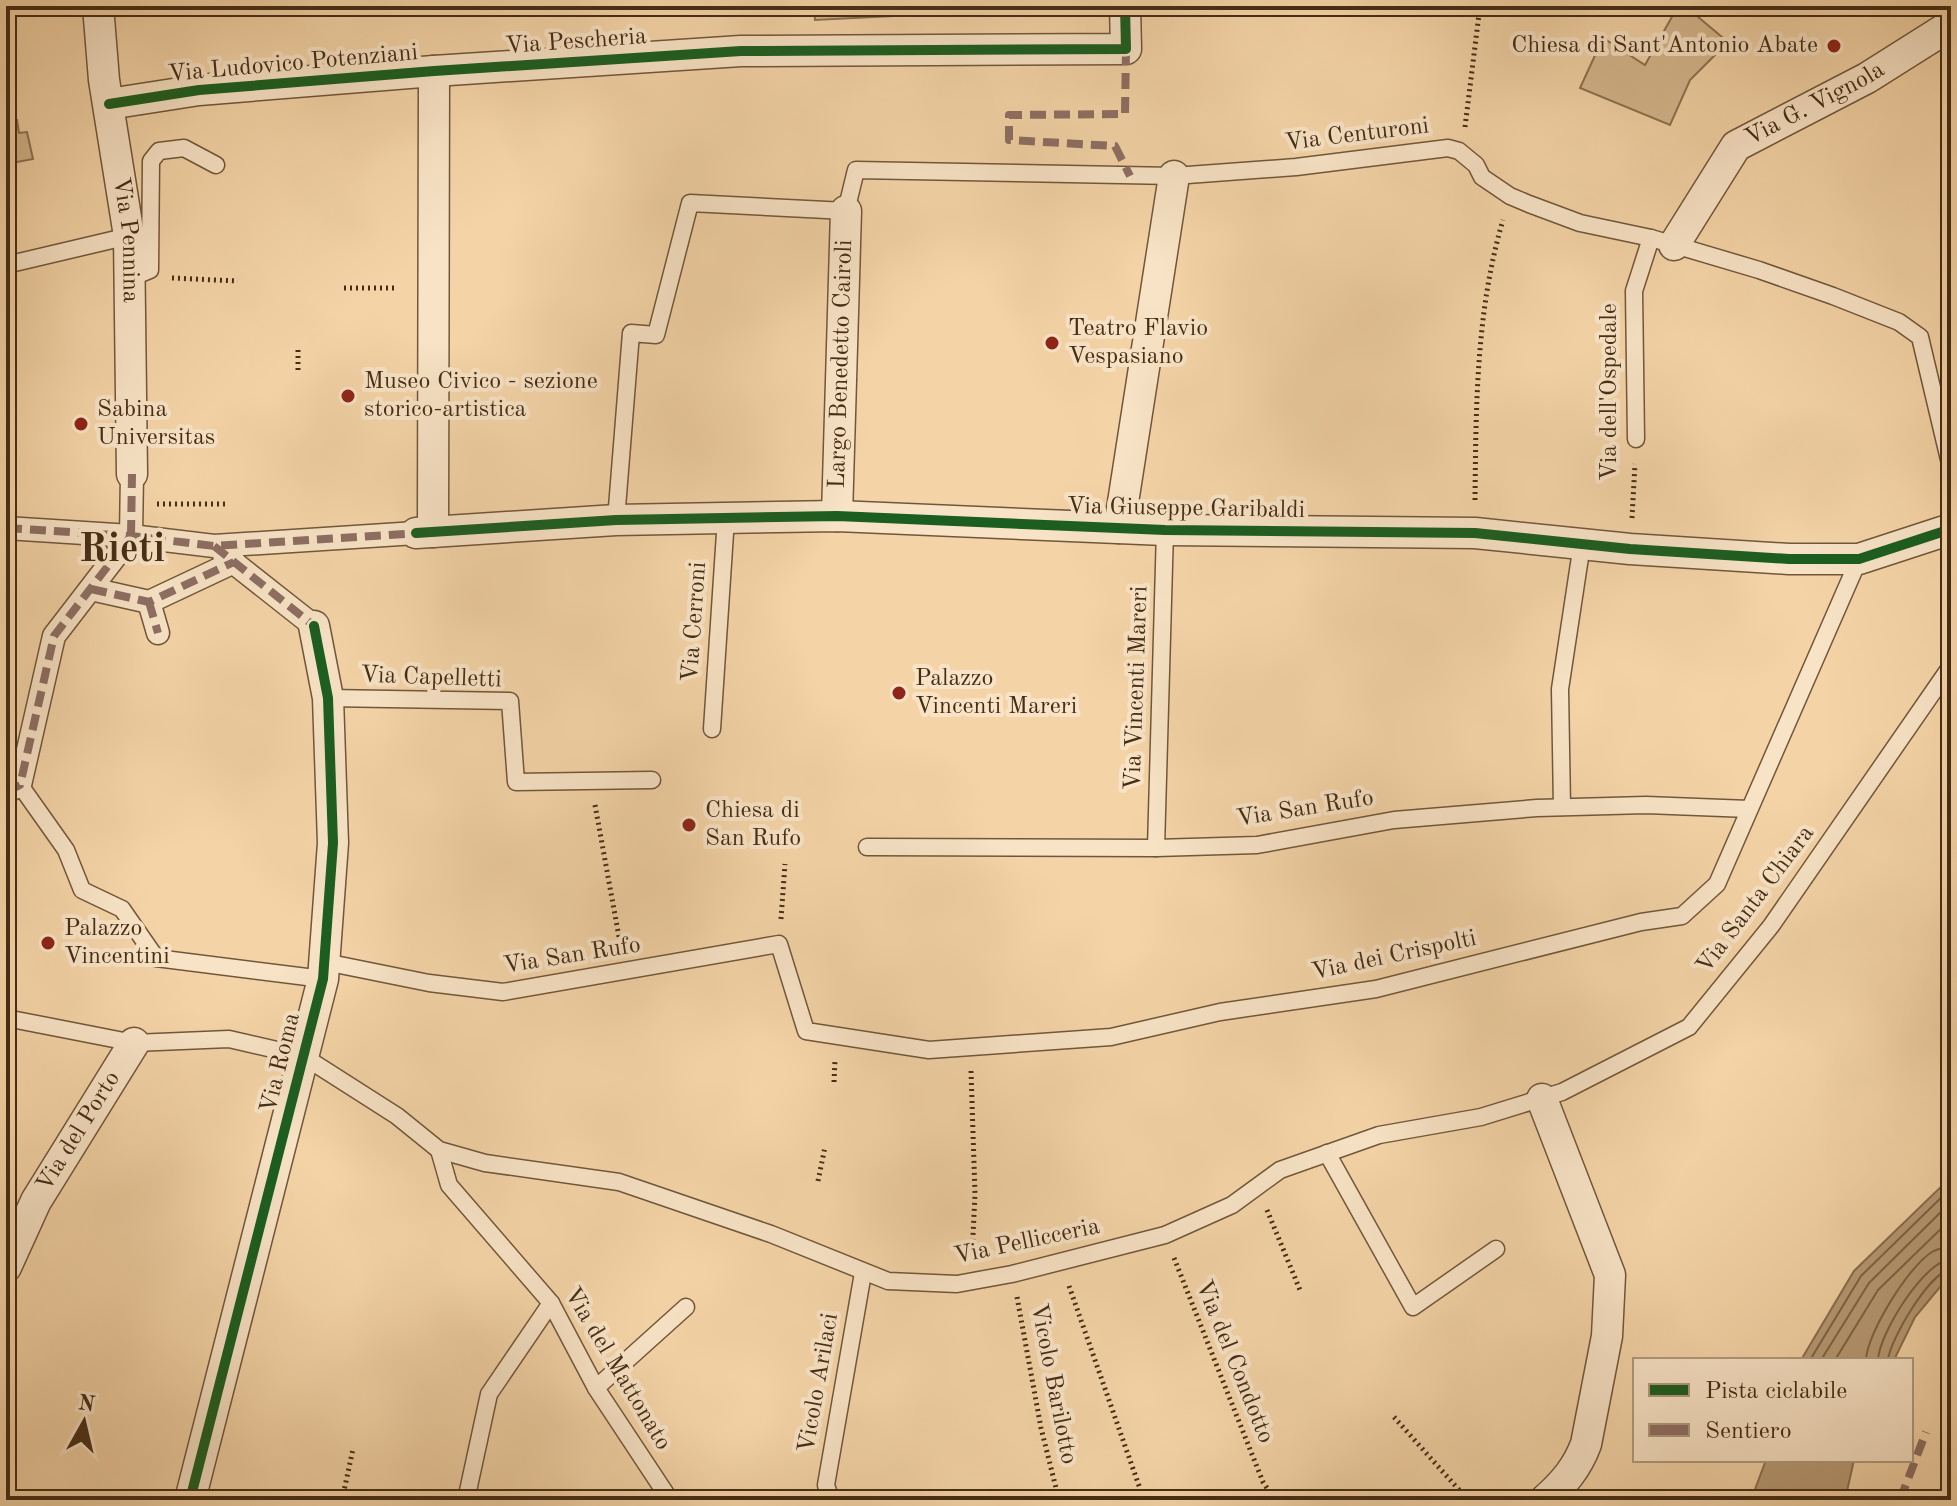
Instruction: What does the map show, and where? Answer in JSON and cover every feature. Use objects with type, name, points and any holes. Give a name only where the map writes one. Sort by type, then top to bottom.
[{"type":"street","name":"Via Pennina","points":[[98,6],[129,236],[132,474]]},
{"type":"street","name":"Via Pescheria","points":[[434,71],[720,53],[1126,49],[1125,6]]},
{"type":"street","name":"Via G. Vignola","points":[[1663,242],[1736,146],[1867,78],[1951,25]]},
{"type":"street","name":"Via Ludovico Potenziani","points":[[109,104],[199,90],[434,71]]},
{"type":"street","points":[[424,532],[435,296],[434,71]]},
{"type":"street","points":[[1119,528],[1174,176]]},
{"type":"street","name":"Largo Benedetto Cairoli","points":[[837,516],[846,211]]},
{"type":"street","points":[[13,788],[54,636],[131,536],[132,474]]},
{"type":"street","name":"Via Giuseppe Garibaldi","points":[[6,528],[131,536],[214,546],[616,520],[837,516],[1165,530],[1475,533],[1630,549],[1789,559],[1859,559],[1951,529]]},
{"type":"street","points":[[214,546],[314,626]]},
{"type":"street","points":[[91,589],[149,602],[234,562]]},
{"type":"street","points":[[149,602],[158,633]]},
{"type":"street","name":"Via Roma","points":[[190,1500],[324,970],[333,843],[328,698],[314,626]]},
{"type":"street","name":"Via del Porto","points":[[6,1267],[36,1201],[134,1043]]},
{"type":"street","points":[[1542,1099],[1610,1275],[1607,1336],[1586,1444],[1565,1482],[1545,1500]]},
{"type":"lane","points":[[131,278],[150,270],[151,161],[159,151],[184,148],[216,165]]},
{"type":"lane","name":"Via Centuroni","points":[[846,211],[856,170],[1174,176],[1296,167],[1448,148],[1459,151],[1476,165],[1482,177],[1510,196],[1580,223],[1663,242],[1833,296],[1899,322],[1920,337],[1951,468]]},
{"type":"lane","points":[[616,520],[631,333],[656,335],[690,203],[846,211]]},
{"type":"lane","points":[[6,265],[129,236]]},
{"type":"lane","name":"Via dell'Ospedale","points":[[1636,439],[1634,291],[1663,242]]},
{"type":"lane","name":"Via Cerroni","points":[[712,729],[726,518]]},
{"type":"lane","name":"Via Vincenti Mareri","points":[[1156,848],[1165,530]]},
{"type":"lane","points":[[1562,807],[1560,689],[1582,544]]},
{"type":"lane","name":"Via dei Crispolti","points":[[779,944],[806,1031],[929,1050],[1111,1037],[1220,1012],[1376,989],[1641,922],[1682,916],[1717,884],[1859,559]]},
{"type":"lane","name":"Via Santa Chiara","points":[[1542,1099],[1562,1092],[1689,1027],[1771,926],[1951,666]]},
{"type":"lane","name":"Via Capelletti","points":[[328,698],[510,701],[516,782],[652,780]]},
{"type":"lane","name":"Via San Rufo","points":[[13,788],[66,850],[82,890],[122,909],[156,958],[324,970],[503,992],[779,944]]},
{"type":"lane","name":"Via San Rufo","points":[[867,847],[1156,848],[1257,845],[1394,820],[1562,807],[1646,805],[1749,809]]},
{"type":"lane","name":"Via Pellicceria","points":[[6,1018],[134,1043],[229,1039],[303,1056],[397,1116],[439,1150],[485,1163],[619,1182],[771,1234],[888,1281],[957,1284],[1012,1274],[1165,1235],[1232,1205],[1280,1170],[1327,1153],[1379,1135],[1481,1117],[1542,1099]]},
{"type":"lane","name":"Via del Mattonato","points":[[439,1150],[449,1185],[551,1303],[596,1388],[670,1500]]},
{"type":"lane","points":[[1327,1153],[1413,1307],[1496,1249]]},
{"type":"lane","name":"Vicolo Arilaci","points":[[831,1500],[826,1485],[863,1273]]},
{"type":"lane","points":[[466,1500],[489,1394],[551,1303]]},
{"type":"lane","points":[[596,1388],[686,1307]]},
{"type":"path","points":[[1459,151],[1466,121],[1480,6]]},
{"type":"path","points":[[1475,533],[1481,329],[1495,246],[1510,196]]},
{"type":"path","points":[[165,278],[238,281]]},
{"type":"path","points":[[344,288],[398,288]]},
{"type":"path","points":[[298,348],[298,370]]},
{"type":"path","points":[[133,505],[228,504]]},
{"type":"path","points":[[591,781],[625,973]]},
{"type":"path","points":[[779,944],[785,864]]},
{"type":"path","points":[[971,1047],[975,1194],[971,1281]]},
{"type":"path","points":[[818,1181],[825,1147]]},
{"type":"path","points":[[1257,1186],[1300,1290]]},
{"type":"path","points":[[1061,1262],[1144,1500]]},
{"type":"path","points":[[1394,1417],[1468,1500]]},
{"type":"path","points":[[342,1500],[353,1449]]},
{"type":"shaded area","points":[[814,6],[1095,6],[815,20]]},
{"type":"shaded area","points":[[1678,6],[1685,6],[1728,42],[1690,80],[1670,125],[1580,88],[1603,38],[1645,65]]},
{"type":"shaded area","points":[[17,120],[19,133],[27,132],[33,159],[6,164],[6,121]]},
{"type":"water","points":[[1951,1177],[1951,1274],[1915,1317],[1895,1358],[1802,1358],[1854,1271]]},
{"type":"water","points":[[1765,1462],[1854,1462],[1845,1500],[1751,1500]]},
{"type":"marked path","points":[[1126,49],[1125,114],[1009,115],[1009,140],[1115,146],[1130,176]]},
{"type":"marked path","points":[[131,536],[132,474]]},
{"type":"marked path","points":[[6,528],[131,536],[214,546],[421,533]]},
{"type":"marked path","points":[[6,792],[20,785],[54,636],[131,536]]},
{"type":"marked path","points":[[214,546],[314,626],[315,630]]},
{"type":"marked path","points":[[91,589],[149,602],[234,562]]},
{"type":"marked path","points":[[149,602],[158,633]]},
{"type":"marked path","points":[[1900,1500],[1926,1432]]},
{"type":"cycle path","points":[[109,104],[199,90],[741,51],[1126,49],[1125,6]]},
{"type":"cycle path","points":[[416,533],[616,520],[837,516],[1165,530],[1475,533],[1630,549],[1789,559],[1859,559],[1951,529]]},
{"type":"cycle path","points":[[190,1500],[323,979],[333,843],[328,698],[314,626]]},
{"type":"place","name":"Chiesa di Sant'Antonio Abate","points":[[1834,46]]},
{"type":"place","name":"Teatro Flavio Vespasiano","points":[[1052,343]]},
{"type":"place","name":"Museo Civico - sezione storico-artistica","points":[[348,396]]},
{"type":"place","name":"Sabina Universitas","points":[[81,424]]},
{"type":"place","name":"Palazzo Vincenti Mareri","points":[[899,693]]},
{"type":"place","name":"Chiesa di San Rufo","points":[[689,825]]},
{"type":"place","name":"Palazzo Vincentini","points":[[48,943]]},
{"type":"district","name":"Rieti","points":[[122,551]]}]
